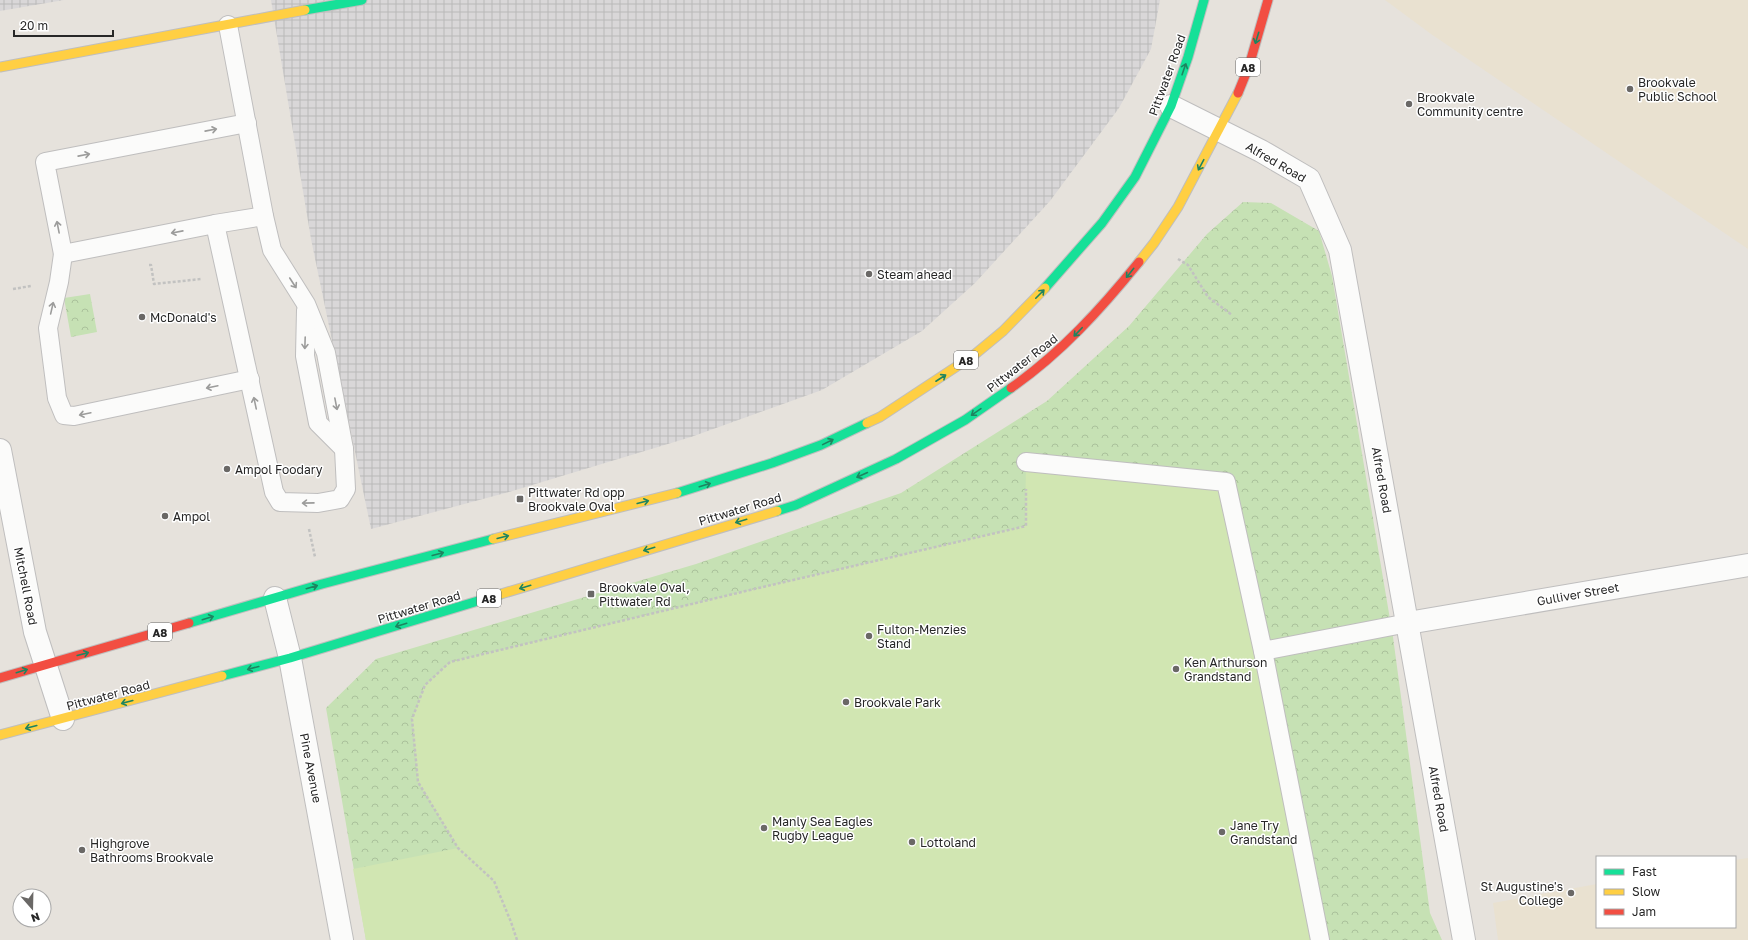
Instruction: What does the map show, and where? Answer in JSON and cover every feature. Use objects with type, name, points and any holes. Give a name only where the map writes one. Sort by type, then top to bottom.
[{"type":"main road","points":[[0,67],[362,0]]},
{"type":"main road","name":"Pittwater Road","points":[[0,678],[275,598],[465,546],[668,496],[772,464],[880,417],[974,355],[1003,331],[1054,279],[1102,223],[1135,177],[1171,106],[1188,57],[1204,0]]},
{"type":"main road","name":"Pittwater Road","points":[[0,736],[290,658],[796,504],[896,460],[965,420],[1028,376],[1067,343],[1105,304],[1154,243],[1178,207],[1235,101],[1248,66],[1268,0]]},
{"type":"street","name":"Alfred Road","points":[[1171,106],[1261,151],[1309,179],[1340,250],[1464,940]]},
{"type":"street","name":"Mitchell Road","points":[[0,450],[33,621],[62,719]]},
{"type":"street","name":"Gulliver Street","points":[[1408,623],[1748,565]]},
{"type":"street","name":"Pine Avenue","points":[[275,598],[290,658],[342,940]]},
{"type":"lane","points":[[215,224],[274,492],[280,502],[318,503],[340,499],[346,489],[344,449],[326,353],[306,304],[272,250],[264,216],[228,25]]},
{"type":"lane","points":[[247,123],[45,162],[63,254],[59,282],[48,328],[57,398],[64,415],[74,416],[250,379]]},
{"type":"lane","points":[[63,254],[215,224],[264,216]]},
{"type":"lane","points":[[1026,462],[1226,482],[1263,651],[1320,940]]},
{"type":"lane","points":[[1263,651],[1408,623]]},
{"type":"path","points":[[1154,243],[1188,265],[1208,297],[1232,316]]},
{"type":"path","points":[[143,266],[151,265],[154,284],[158,285],[207,278],[227,279]]},
{"type":"path","points":[[13,290],[59,282]]},
{"type":"path","points":[[517,940],[494,881],[458,848],[418,782],[412,719],[425,685],[430,680],[450,662],[1026,526],[1026,462]]},
{"type":"path","points":[[304,503],[315,558]]},
{"type":"shaded area","points":[[0,0],[64,0],[0,11]]},
{"type":"shaded area","points":[[271,0],[1160,0],[1151,49],[1119,108],[1050,201],[975,283],[922,331],[822,390],[691,437],[509,492],[371,529],[311,239]]},
{"type":"shaded area","name":"Brookvale Public School","points":[[1385,0],[1748,0],[1748,249],[1431,34]]},
{"type":"shaded area","name":"St Augustine's College","points":[[1748,858],[1748,940],[1498,940],[1493,903],[1596,884],[1596,928],[1736,928],[1736,860]]},
{"type":"green space","name":"Brookvale Park","points":[[1243,202],[1271,203],[1319,231],[1332,276],[1393,637],[1430,913],[1442,940],[366,940],[326,708],[376,659],[696,564],[901,493],[1047,401],[1129,326],[1207,234]]},
{"type":"green space","points":[[90,294],[97,332],[71,337],[64,298]]},
{"type":"green space","name":"Brookvale Park","points":[[1026,462],[1226,482],[1320,940],[366,940],[353,869],[458,848],[418,782],[412,719],[425,685],[450,662],[1025,526]]},
{"type":"traffic: fast","points":[[305,10],[362,0]]},
{"type":"traffic: fast","points":[[1045,288],[1102,223],[1135,177],[1171,106],[1188,57],[1204,0]]},
{"type":"traffic: fast","points":[[777,511],[796,505],[896,459],[965,420],[1011,388]]},
{"type":"traffic: fast","points":[[677,493],[772,463],[821,445],[867,423]]},
{"type":"traffic: fast","points":[[189,623],[322,584],[493,539]]},
{"type":"traffic: fast","points":[[222,676],[290,658],[501,594]]},
{"type":"traffic: slow","points":[[0,67],[305,10]]},
{"type":"traffic: slow","points":[[1139,262],[1154,243],[1178,207],[1238,93]]},
{"type":"traffic: slow","points":[[867,423],[880,417],[974,355],[1003,331],[1045,288]]},
{"type":"traffic: slow","points":[[493,539],[677,493]]},
{"type":"traffic: slow","points":[[501,594],[777,511]]},
{"type":"traffic: slow","points":[[0,735],[222,676]]},
{"type":"traffic: jam","points":[[1238,93],[1249,66],[1268,0]]},
{"type":"traffic: jam","points":[[1011,388],[1047,360],[1080,330],[1139,262]]},
{"type":"traffic: jam","points":[[0,678],[189,623]]},
{"type":"place","name":"Brookvale Public School","points":[[1630,89]]},
{"type":"place","name":"Brookvale Community centre","points":[[1409,104]]},
{"type":"place","name":"Steam ahead","points":[[869,274]]},
{"type":"place","name":"McDonald's","points":[[142,317]]},
{"type":"place","name":"Ampol Foodary","points":[[227,469]]},
{"type":"place","name":"Pittwater Rd opp Brookvale Oval","points":[[520,499]]},
{"type":"place","name":"Ampol","points":[[165,516]]},
{"type":"place","name":"Brookvale Oval, Pittwater Rd","points":[[591,594]]},
{"type":"place","name":"Fulton-Menzies Stand","points":[[869,636]]},
{"type":"place","name":"Ken Arthurson Grandstand","points":[[1176,669]]},
{"type":"place","name":"Brookvale Park","points":[[846,702]]},
{"type":"place","name":"Manly Sea Eagles Rugby League","points":[[764,828]]},
{"type":"place","name":"Jane Try Grandstand","points":[[1222,832]]},
{"type":"place","name":"Lottoland","points":[[912,842]]},
{"type":"place","name":"Highgrove Bathrooms Brookvale","points":[[82,850]]},
{"type":"place","name":"St Augustine's College","points":[[1571,893]]}]
